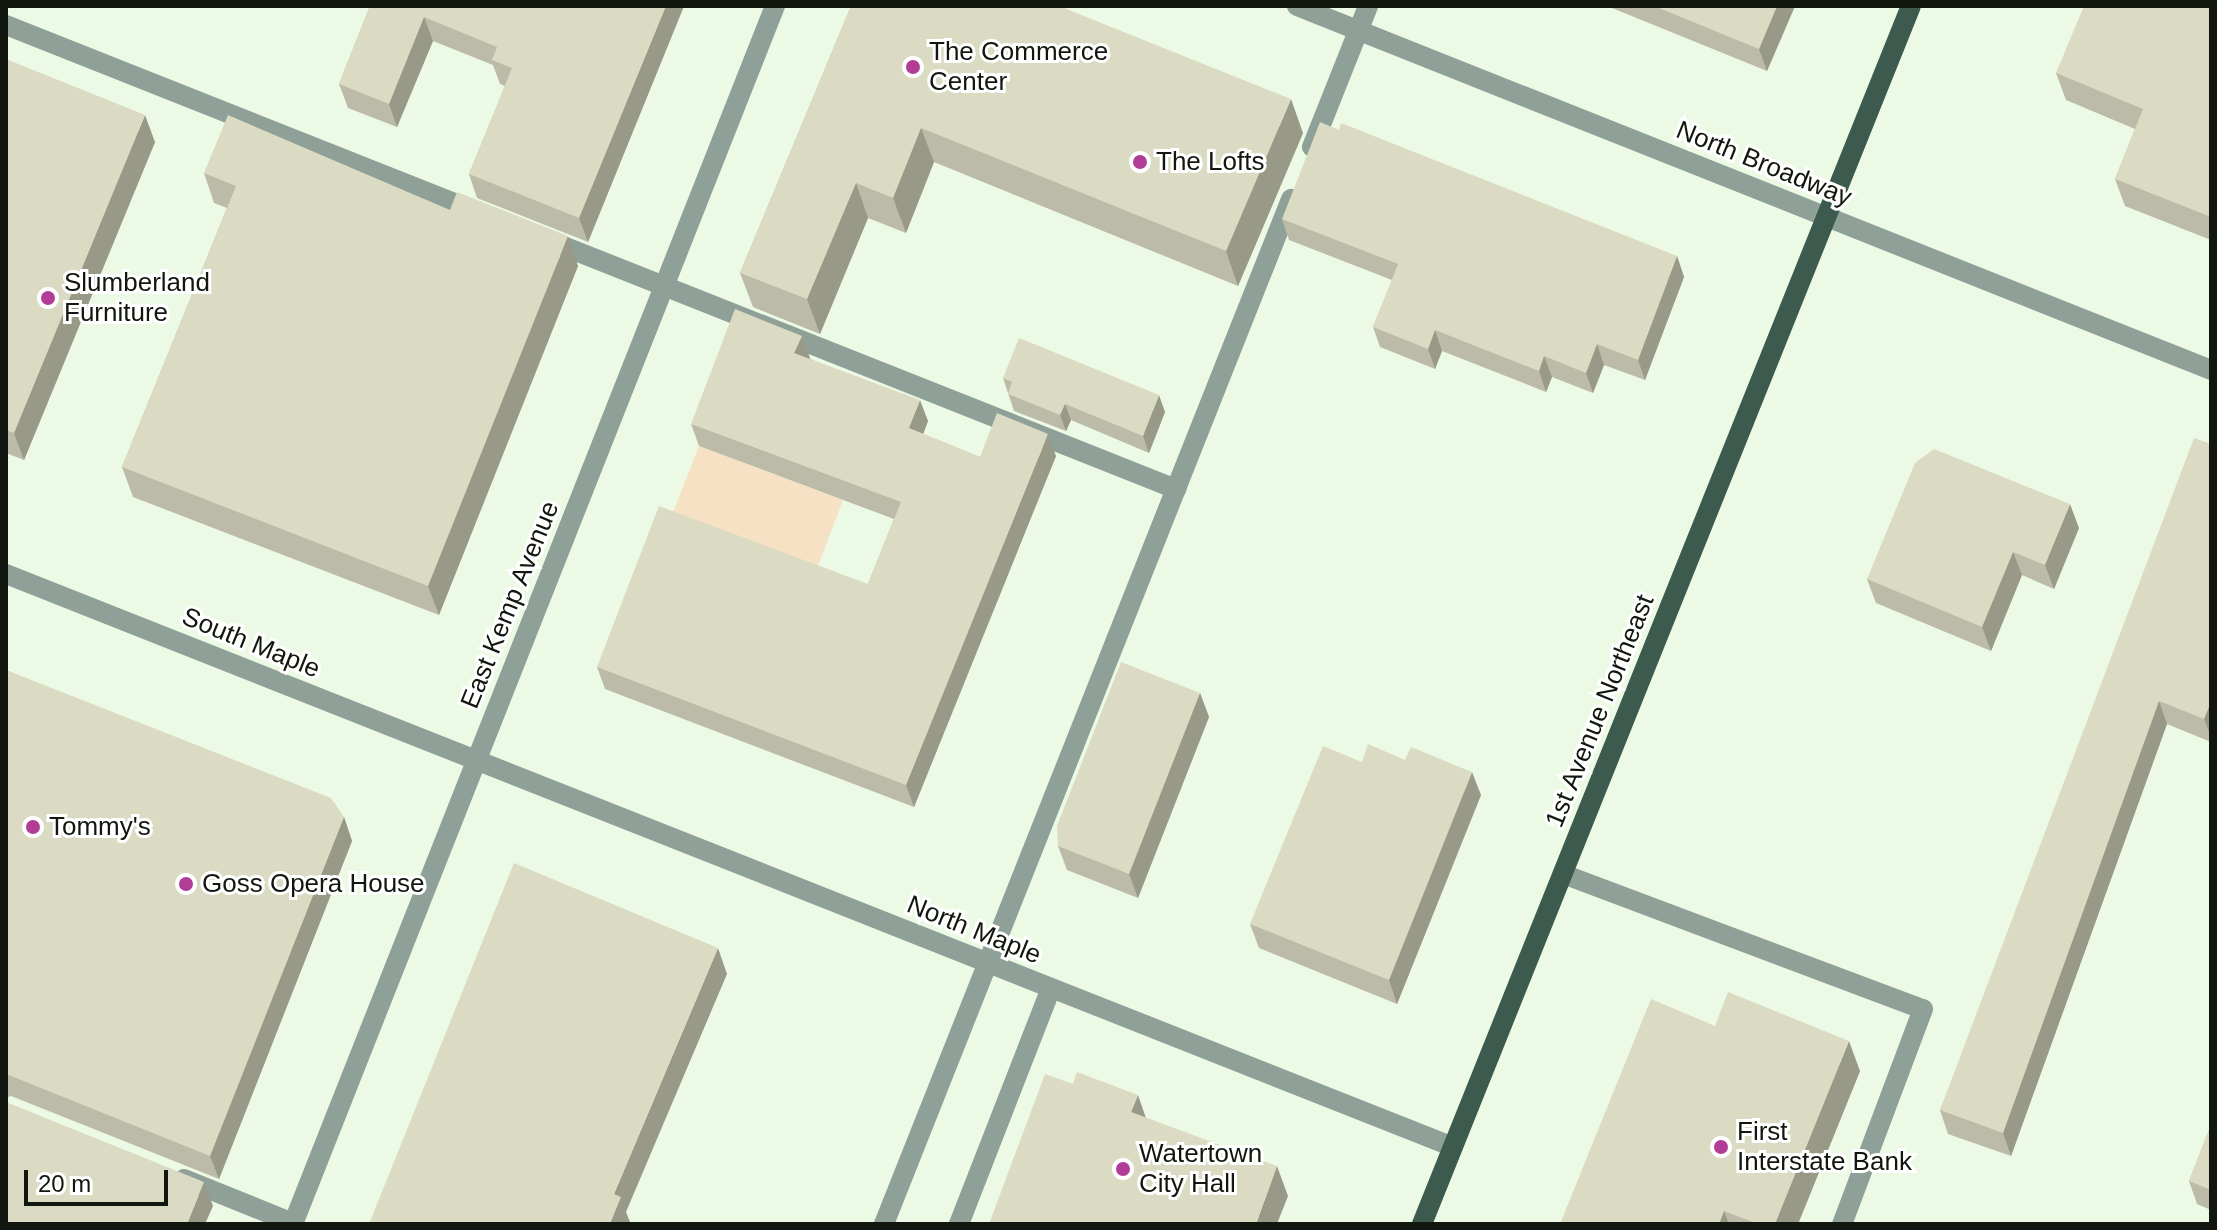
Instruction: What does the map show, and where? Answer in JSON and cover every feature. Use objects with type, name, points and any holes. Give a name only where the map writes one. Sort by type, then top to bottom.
[{"type":"main road","name":"1st Avenue Northeast","points":[[1422,1224],[1911,6]]},
{"type":"street","name":"East Kemp Avenue","points":[[293,1224],[775,6]]},
{"type":"street","name":"North Broadway","points":[[1297,6],[2211,370]]},
{"type":"street","points":[[884,1224],[1368,6]]},
{"type":"street","points":[[6,25],[504,222]]},
{"type":"street","points":[[533,234],[1176,489]]},
{"type":"street","name":"South Maple","points":[[6,574],[476,761]]},
{"type":"street","name":"North Maple","points":[[476,761],[1453,1147]]},
{"type":"street","points":[[1563,874],[1923,1009],[1842,1224]]},
{"type":"street","points":[[959,1224],[1051,988]]},
{"type":"street","points":[[164,1171],[293,1224]]},
{"type":"shaded area","points":[[699,446],[843,500],[812,582],[667,528]]},
{"type":"building","points":[[370,6],[666,6],[579,218],[469,174],[512,68],[492,60],[497,47],[424,17],[389,104],[339,84]]},
{"type":"building","points":[[851,6],[1059,6],[1291,99],[1226,251],[921,128],[893,198],[856,183],[807,299],[740,273]]},
{"type":"building","points":[[1654,6],[1777,6],[1759,49]]},
{"type":"building","points":[[2084,6],[2211,6],[2211,217],[2115,179],[2143,109],[2056,73]]},
{"type":"building","name":"Slumberland Furniture","points":[[6,59],[145,115],[14,433],[6,430]]},
{"type":"building","points":[[228,115],[450,210],[457,192],[568,236],[428,586],[122,467],[236,186],[204,173]]},
{"type":"building","points":[[1320,122],[1339,130],[1341,123],[1677,256],[1638,360],[1597,344],[1586,373],[1544,356],[1539,371],[1435,330],[1428,349],[1373,327],[1398,264],[1282,219]]},
{"type":"building","points":[[735,309],[802,336],[794,353],[920,400],[909,428],[980,457],[997,413],[1048,434],[906,785],[597,667],[659,506],[868,584],[901,502],[691,424]]},
{"type":"building","points":[[1019,338],[1159,395],[1143,436],[1065,404],[1060,415],[1008,394],[1012,382],[1003,378]]},
{"type":"building","points":[[2194,438],[2211,444],[2211,702],[2204,719],[2159,701],[2003,1133],[1940,1110]]},
{"type":"building","points":[[1934,449],[2070,504],[2045,565],[2013,552],[1982,627],[1867,579],[1915,463]]},
{"type":"building","points":[[1121,662],[1200,693],[1129,874],[1058,846],[1057,826]]},
{"type":"building","points":[[6,670],[331,798],[344,817],[210,1156],[6,1074]]},
{"type":"building","points":[[1368,744],[1405,760],[1411,747],[1472,772],[1389,980],[1250,924],[1323,746],[1362,762]]},
{"type":"building","points":[[514,863],[718,948],[614,1194],[621,1197],[610,1224],[369,1224]]},
{"type":"building","name":"First Interstate Bank","points":[[1728,992],[1849,1041],[1775,1224],[1758,1224],[1724,1211],[1719,1224],[1560,1224],[1651,999],[1715,1026]]},
{"type":"building","name":"Watertown City Hall","points":[[1077,1072],[1138,1095],[1131,1112],[1277,1166],[1256,1224],[989,1224],[1045,1074],[1073,1084]]},
{"type":"building","points":[[6,1102],[204,1182],[187,1224],[6,1224]]},
{"type":"building","points":[[2211,1125],[2211,1190],[2189,1181]]},
{"type":"place","name":"The Commerce Center","points":[[913,67]]},
{"type":"place","name":"The Lofts","points":[[1140,162]]},
{"type":"place","name":"Slumberland Furniture","points":[[48,298]]},
{"type":"place","name":"Tommy's","points":[[33,827]]},
{"type":"place","name":"Goss Opera House","points":[[186,884]]},
{"type":"place","name":"First Interstate Bank","points":[[1721,1147]]},
{"type":"place","name":"Watertown City Hall","points":[[1123,1169]]}]
